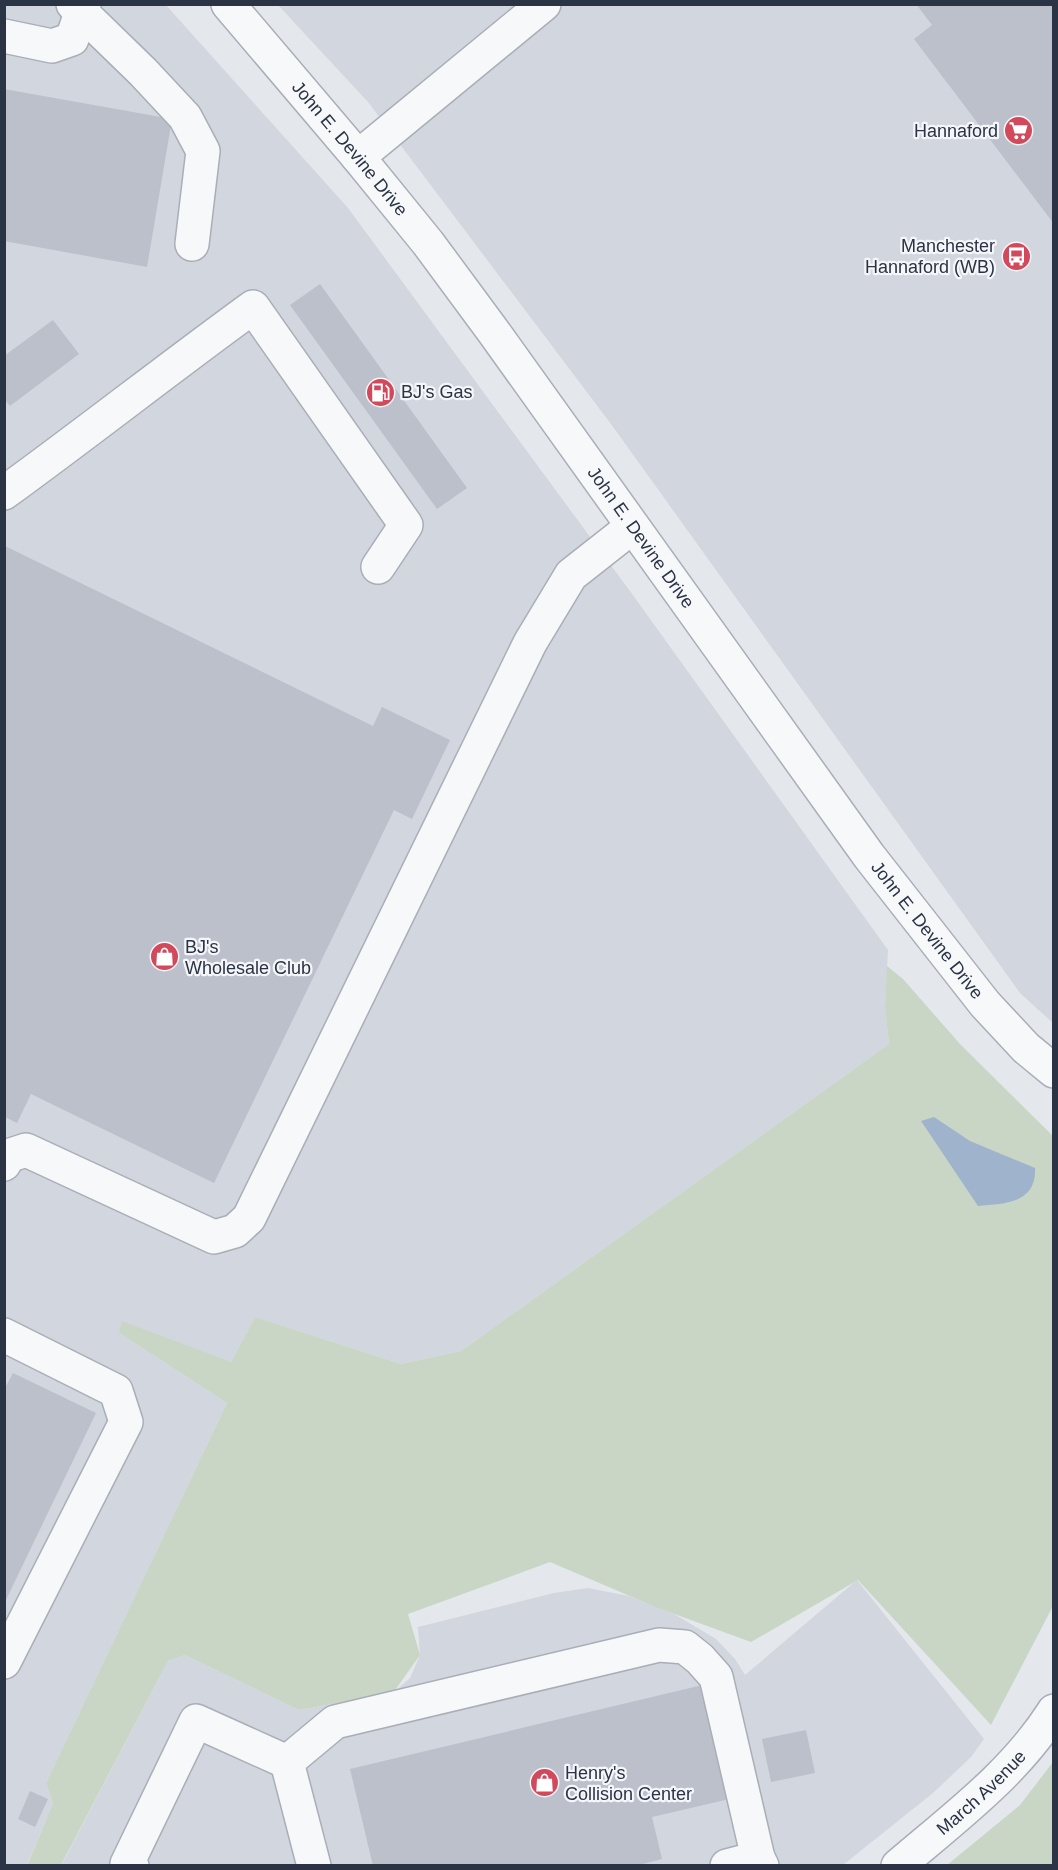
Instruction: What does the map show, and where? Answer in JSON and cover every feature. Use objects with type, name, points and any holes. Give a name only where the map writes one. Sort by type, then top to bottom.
[{"type":"street","name":"John E. Devine Drive","points":[[228,4],[428,243],[903,901],[985,1004],[1026,1048],[1053,1071]]},
{"type":"street","points":[[358,157],[544,4]]},
{"type":"street","points":[[4,36],[52,46],[72,39],[80,7]]},
{"type":"street","points":[[80,7],[185,117],[203,151],[192,244]]},
{"type":"street","points":[[4,493],[95,427],[156,378],[252,307],[406,525],[378,567]]},
{"type":"street","points":[[4,1164],[8,1156],[26,1150],[214,1237],[235,1231],[249,1218],[530,643],[570,575],[632,527]]},
{"type":"street","points":[[4,1335],[116,1391],[126,1422],[4,1662]]},
{"type":"street","points":[[288,1762],[335,1722],[659,1645],[685,1647],[700,1659],[716,1677],[749,1863]]},
{"type":"street","name":"March Avenue","points":[[898,1866],[986,1792],[1037,1737],[1053,1711]]},
{"type":"street","points":[[132,1866],[128,1864],[196,1721],[288,1762]]},
{"type":"street","points":[[288,1762],[314,1866]]},
{"type":"shaded area","points":[[5,5],[166,5],[348,208],[635,598],[888,950],[885,1007],[889,1044],[461,1351],[401,1364],[255,1317],[231,1362],[119,1333],[227,1403],[46,1783],[53,1803],[27,1865],[5,1866]]},
{"type":"shaded area","points":[[278,5],[1053,5],[1053,1023],[1020,993],[611,424],[368,102]]},
{"type":"shaded area","points":[[857,1580],[984,1739],[971,1757],[933,1793],[843,1865],[61,1866],[168,1661],[185,1655],[299,1710],[393,1693],[410,1678],[420,1655],[418,1627],[554,1593],[588,1588],[629,1596],[674,1614],[716,1639],[735,1659],[745,1675]]},
{"type":"green space","points":[[887,966],[903,979],[960,1044],[1053,1136],[1053,1606],[991,1725],[858,1580],[751,1642],[658,1608],[550,1562],[408,1614],[420,1655],[393,1693],[299,1710],[185,1655],[168,1661],[61,1865],[27,1866],[53,1803],[46,1783],[227,1403],[119,1333],[122,1321],[231,1362],[255,1317],[401,1364],[461,1351],[889,1044],[885,1007]]},
{"type":"green space","points":[[1053,1762],[1053,1865],[947,1865],[1020,1805]]},
{"type":"water","points":[[934,1117],[970,1141],[1035,1168],[1031,1188],[1017,1199],[978,1206],[921,1121]]},
{"type":"building","name":"Hannaford","points":[[916,4],[1054,4],[1054,224],[914,39],[932,25]]},
{"type":"building","points":[[4,89],[172,119],[147,267],[4,241]]},
{"type":"building","points":[[320,284],[467,488],[437,509],[290,305]]},
{"type":"building","points":[[53,320],[79,354],[10,406],[4,399],[4,356]]},
{"type":"building","name":"BJ's Wholesale Club","points":[[5,546],[373,726],[382,707],[450,740],[412,819],[394,810],[214,1183],[31,1094],[17,1123],[5,1117]]},
{"type":"building","points":[[13,1373],[96,1413],[4,1604],[4,1390]]},
{"type":"building","name":"Henry's Collision Center","points":[[711,1683],[738,1797],[652,1817],[662,1859],[635,1866],[373,1866],[350,1769]]},
{"type":"building","points":[[806,1730],[815,1773],[771,1782],[762,1739]]},
{"type":"building","points":[[30,1791],[48,1799],[35,1827],[18,1819]]},
{"type":"place","name":"Hannaford","points":[[1019,131]]},
{"type":"place","name":"Manchester Hannaford (WB)","points":[[1016,256]]},
{"type":"place","name":"BJ's Gas","points":[[380,392]]},
{"type":"place","name":"BJ's Wholesale Club","points":[[164,957]]},
{"type":"place","name":"Henry's Collision Center","points":[[544,1783]]}]
